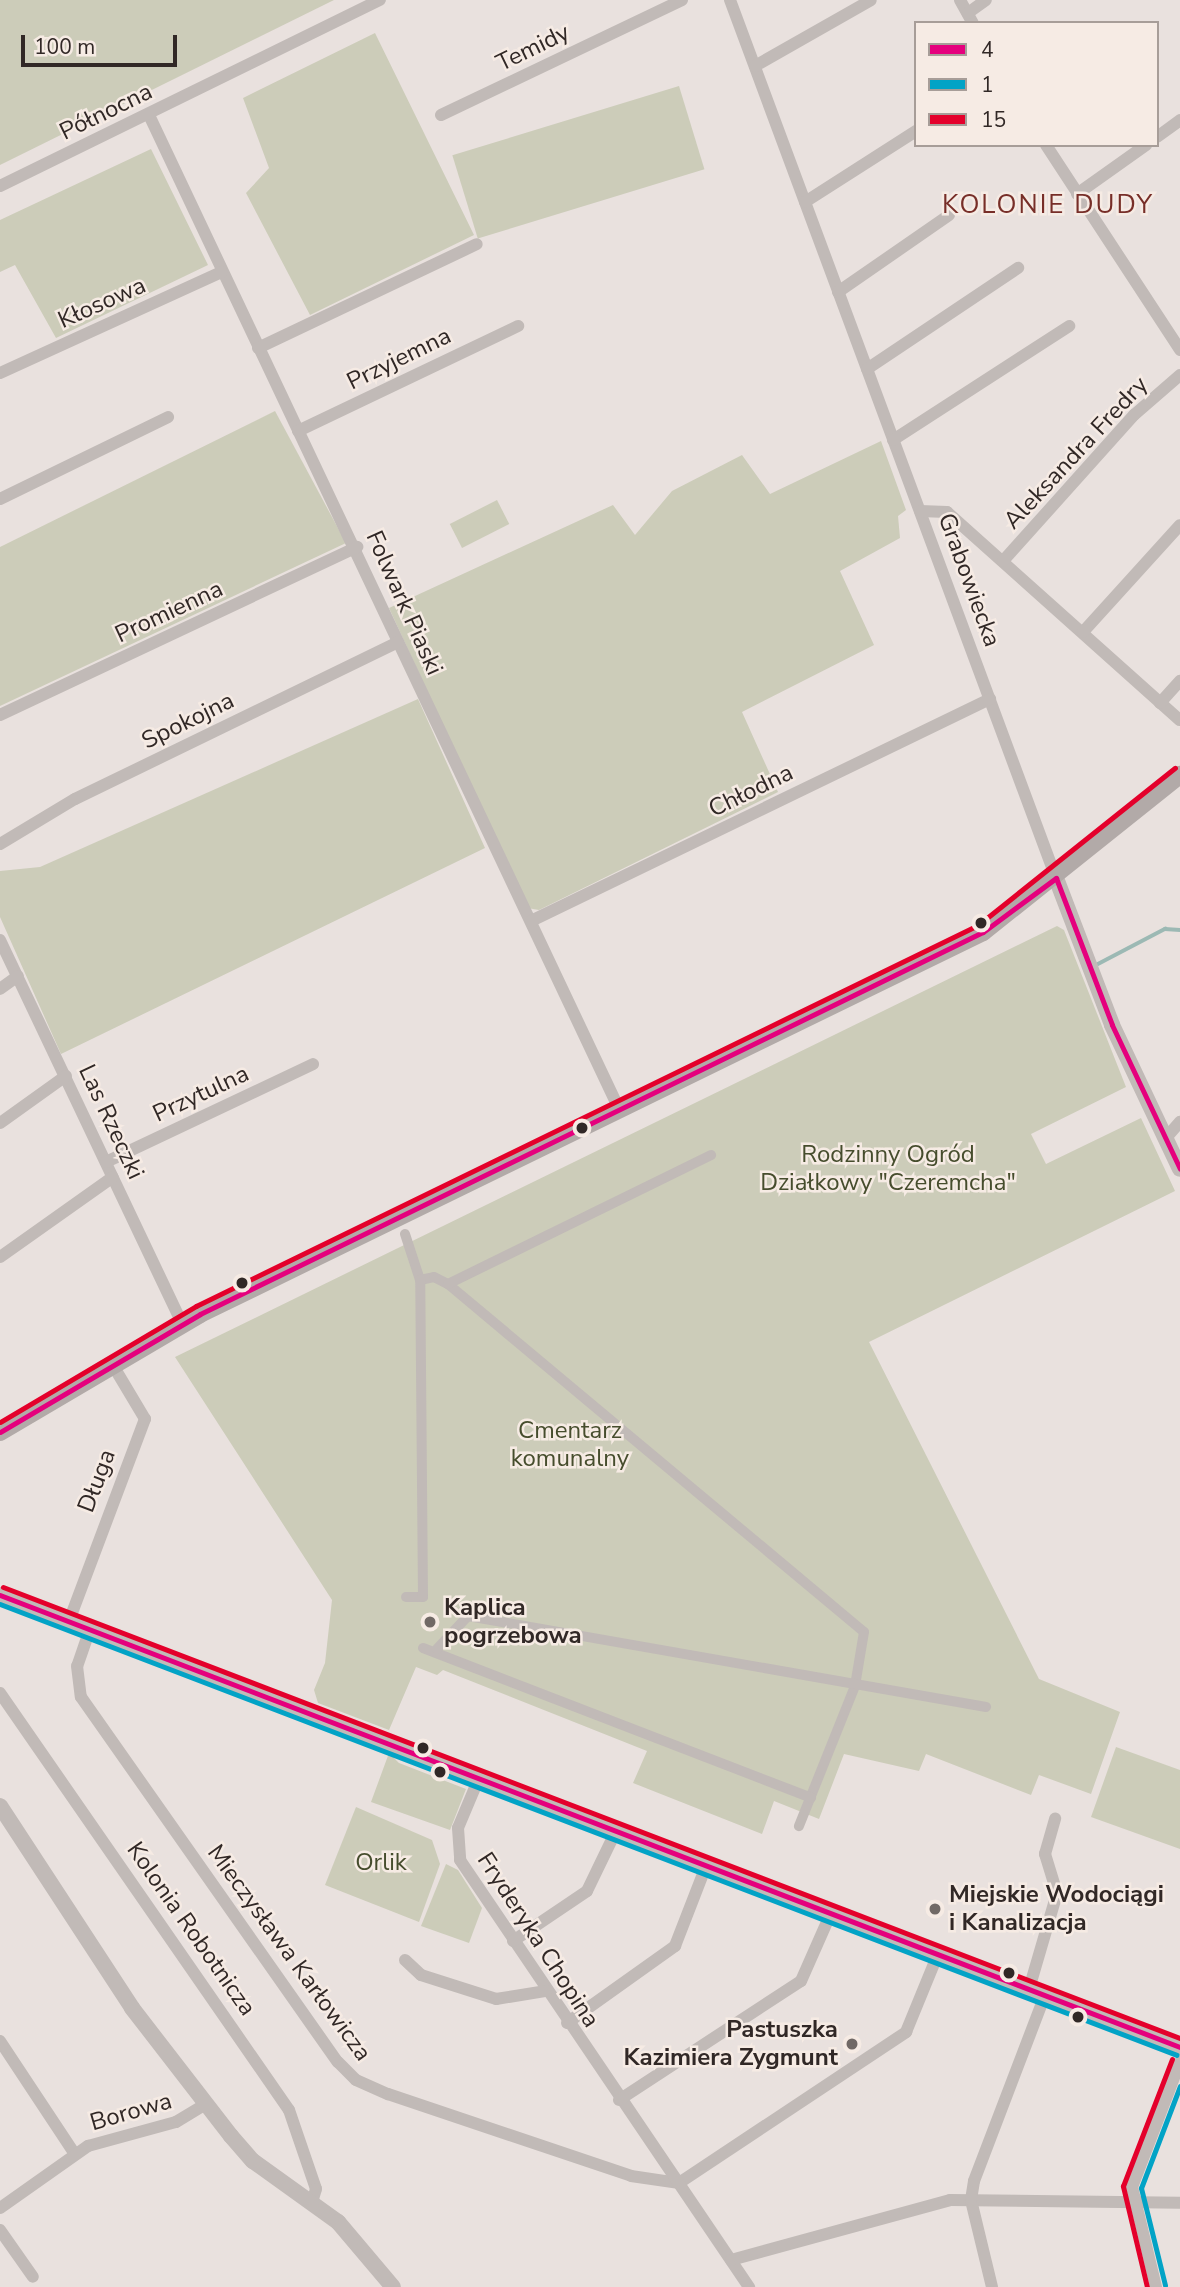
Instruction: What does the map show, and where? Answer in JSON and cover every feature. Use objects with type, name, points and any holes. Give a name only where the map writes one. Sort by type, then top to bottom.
[{"type":"main road","points":[[0,1432],[111,1362],[181,1324],[983,932],[1056,878],[1180,775]]},
{"type":"street","name":"Północna","points":[[0,186],[380,0]]},
{"type":"street","name":"Temidy","points":[[441,115],[681,0]]},
{"type":"street","name":"Grabowiecka","points":[[730,0],[1056,878],[1180,1169]]},
{"type":"street","points":[[755,66],[871,0]]},
{"type":"street","points":[[960,0],[970,18],[986,0]]},
{"type":"street","name":"Folwark Piaski","points":[[149,115],[258,348],[357,547],[398,642],[619,1110]]},
{"type":"street","points":[[1159,136],[1180,120]]},
{"type":"street","points":[[805,202],[914,132]]},
{"type":"street","points":[[1047,147],[1180,350]]},
{"type":"street","points":[[1077,194],[1143,147]]},
{"type":"street","points":[[838,292],[949,215]]},
{"type":"street","points":[[258,348],[477,244]]},
{"type":"street","points":[[867,369],[1017,268]]},
{"type":"street","name":"Kłosowa","points":[[0,373],[222,272]]},
{"type":"street","name":"Przyjemna","points":[[298,431],[518,326]]},
{"type":"street","points":[[894,440],[1069,326]]},
{"type":"street","name":"Aleksandra Fredry","points":[[1003,561],[1134,415],[1180,375]]},
{"type":"street","points":[[0,499],[168,417]]},
{"type":"street","points":[[920,511],[947,512],[1180,720]]},
{"type":"street","points":[[1083,632],[1180,525]]},
{"type":"street","name":"Promienna","points":[[0,715],[357,547]]},
{"type":"street","name":"Spokojna","points":[[0,844],[75,799],[398,642]]},
{"type":"street","points":[[1160,702],[1180,681]]},
{"type":"street","name":"Chłodna","points":[[531,921],[990,699]]},
{"type":"street","name":"Las Rzeczki","points":[[0,940],[181,1324]]},
{"type":"street","points":[[0,989],[18,976]]},
{"type":"street","name":"Przytulna","points":[[106,1162],[313,1064]]},
{"type":"street","points":[[0,1123],[66,1076]]},
{"type":"street","points":[[1165,1139],[1180,1122]]},
{"type":"street","points":[[448,1284],[711,1155]]},
{"type":"street","points":[[0,1257],[113,1177]]},
{"type":"street","points":[[405,1234],[420,1280],[423,1597],[407,1597]]},
{"type":"street","points":[[420,1280],[434,1277],[448,1284],[853,1620],[864,1632],[855,1686],[799,1826]]},
{"type":"street","name":"Długa","points":[[69,1620],[145,1419],[111,1362]]},
{"type":"street","points":[[0,1595],[1180,2048]]},
{"type":"street","points":[[437,1648],[468,1616],[986,1707]]},
{"type":"street","name":"Mieczysława Karłowicza","points":[[90,1629],[77,1666],[81,1697],[348,2074],[388,2094],[631,2176],[679,2183]]},
{"type":"street","points":[[423,1648],[437,1648],[811,1798]]},
{"type":"street","name":"Kolonia Robotnicza","points":[[0,1693],[289,2110],[316,2189],[312,2202]]},
{"type":"street","name":"Fryderyka Chopina","points":[[479,1778],[458,1828],[456,1850],[566,2023],[749,2287]]},
{"type":"street","points":[[0,1806],[132,2008],[206,2104],[253,2161],[345,2229],[393,2287]]},
{"type":"street","points":[[992,2287],[971,2200],[1037,1992],[1057,1893],[1045,1854],[1055,1818]]},
{"type":"street","points":[[513,1941],[587,1891],[616,1831]]},
{"type":"street","points":[[566,2023],[675,1946],[706,1866]]},
{"type":"street","points":[[619,2100],[801,1981],[831,1913]]},
{"type":"street","points":[[679,2183],[906,2032],[938,1954]]},
{"type":"street","points":[[405,1960],[421,1975],[496,1999],[546,1992]]},
{"type":"street","points":[[0,2041],[74,2153]]},
{"type":"street","points":[[1156,2287],[1132,2186],[1180,2062]]},
{"type":"street","name":"Borowa","points":[[0,2208],[74,2153],[183,2119],[206,2104]]},
{"type":"street","points":[[731,2260],[950,2200],[1180,2203]]},
{"type":"street","points":[[0,2230],[33,2277]]},
{"type":"green space","points":[[0,0],[334,0],[0,165]]},
{"type":"green space","points":[[375,33],[474,235],[310,315],[246,193],[269,168],[243,98]]},
{"type":"green space","points":[[679,86],[704,169],[478,238],[452,155]]},
{"type":"green space","points":[[151,149],[208,265],[56,338],[15,265],[0,272],[0,220]]},
{"type":"green space","points":[[275,411],[346,543],[0,706],[0,547]]},
{"type":"green space","points":[[881,441],[906,510],[898,516],[900,538],[840,571],[874,645],[742,712],[778,792],[539,910],[527,908],[389,608],[613,505],[635,535],[672,491],[742,455],[770,494]]},
{"type":"green space","points":[[497,500],[509,524],[462,548],[450,524]]},
{"type":"green space","points":[[418,699],[485,848],[61,1054],[0,917],[0,871],[40,867]]},
{"type":"green space","name":"Cmentarz komunalny","points":[[1057,926],[1064,930],[1126,1087],[1031,1134],[1046,1164],[1141,1118],[1175,1191],[869,1342],[1039,1679],[1120,1712],[1091,1794],[1039,1775],[1031,1795],[926,1754],[919,1771],[844,1754],[819,1819],[774,1801],[762,1834],[633,1783],[647,1751],[443,1670],[437,1675],[416,1667],[389,1730],[318,1703],[314,1690],[325,1663],[332,1600],[175,1357]]},
{"type":"green space","points":[[1116,1747],[1180,1770],[1180,1849],[1091,1817]]},
{"type":"green space","points":[[389,1753],[399,1763],[466,1789],[450,1830],[371,1802]]},
{"type":"green space","name":"Orlik","points":[[356,1807],[432,1840],[440,1864],[419,1922],[325,1885]]},
{"type":"green space","points":[[446,1864],[458,1870],[482,1908],[469,1943],[421,1926]]},
{"type":"waterway","points":[[1098,964],[1165,929],[1180,930]]},
{"type":"transit line","name":"15","points":[[0,1422],[196,1306],[978,925],[1175,768]]},
{"type":"transit line","name":"4","points":[[1056,878],[1112,1025],[1180,1169]]},
{"type":"transit line","name":"4","points":[[0,1432],[200,1314],[983,932],[1056,878]]},
{"type":"transit line","name":"15","points":[[3,1587],[1180,2038]]},
{"type":"transit line","name":"4","points":[[0,1595],[1180,2047]]},
{"type":"transit line","name":"1","points":[[0,1604],[1177,2055]]},
{"type":"transit line","name":"15","points":[[1147,2287],[1123,2186],[1172,2059]]},
{"type":"transit line","name":"1","points":[[1165,2285],[1141,2188],[1180,2086]]},
{"type":"place","name":"Kaplica pogrzebowa","points":[[430,1622]]},
{"type":"place","name":"Miejskie Wodociągi i Kanalizacja","points":[[935,1909]]},
{"type":"place","name":"Pastuszka Kazimiera Zygmunt","points":[[852,2044]]},
{"type":"district","name":"KOLONIE DUDY","points":[[1048,205]]},
{"type":"park label","name":"Rodzinny Ogród Działkowy \"Czeremcha\"","points":[[888,1169]]}]
